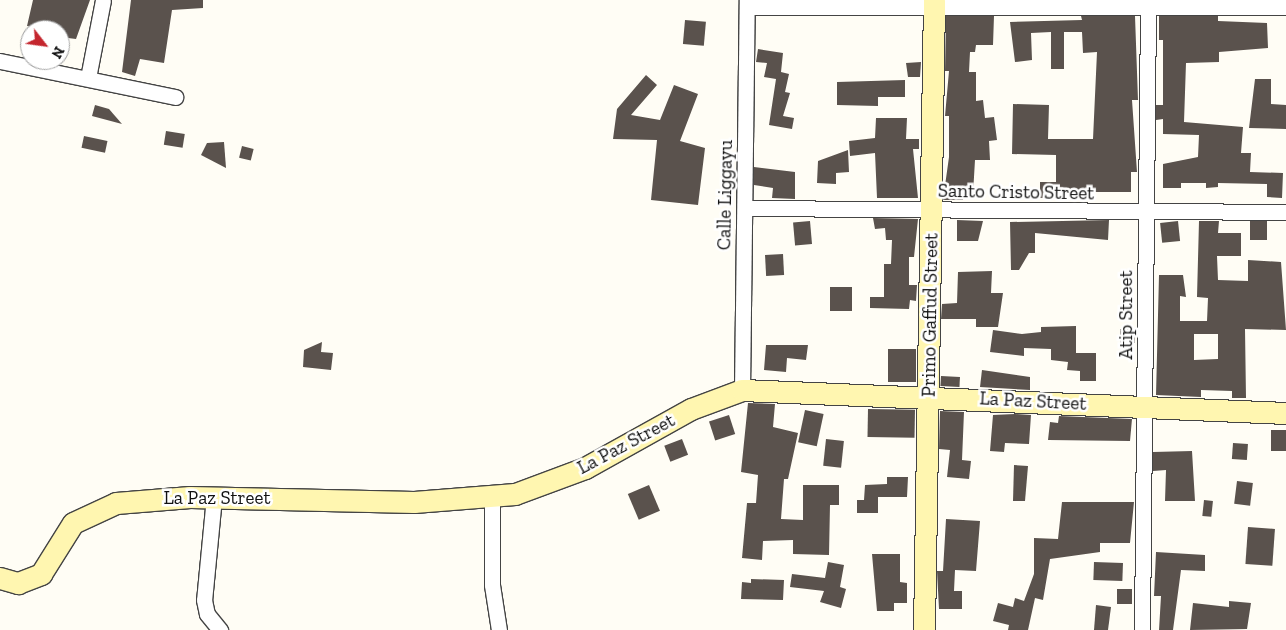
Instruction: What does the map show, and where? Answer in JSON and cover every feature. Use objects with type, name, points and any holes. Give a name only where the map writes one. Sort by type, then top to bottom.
[{"type":"street","points":[[88,78],[103,0]]},
{"type":"street","points":[[747,4],[1148,2],[1286,7]]},
{"type":"street","name":"Atip Street","points":[[1142,630],[1146,407],[1148,2]]},
{"type":"street","name":"Calle Liggayu","points":[[742,390],[746,208],[747,4]]},
{"type":"street","name":"Primo Gaffud Street","points":[[924,630],[934,4]]},
{"type":"street","points":[[0,61],[175,97]]},
{"type":"street","name":"Santo Cristo Street","points":[[746,208],[1146,213],[1286,212]]},
{"type":"street","name":"La Paz Street","points":[[0,578],[18,583],[41,574],[74,523],[89,512],[144,498],[214,497],[414,502],[492,498],[585,468],[691,409],[742,390],[929,396],[1286,413]]},
{"type":"street","points":[[214,497],[204,600],[207,614],[220,630]]},
{"type":"street","points":[[492,498],[492,585],[498,630]]},
{"type":"building","points":[[33,0],[90,0],[76,39],[70,38],[70,20],[28,20]]},
{"type":"building","points":[[131,0],[203,0],[203,8],[172,10],[164,63],[140,59],[135,76],[122,72]]},
{"type":"building","points":[[946,16],[994,16],[993,45],[976,45],[975,52],[970,52],[969,72],[976,72],[976,101],[983,100],[985,118],[994,117],[997,140],[989,141],[990,160],[975,160],[973,194],[963,194],[963,200],[943,200],[949,157],[949,116],[945,116],[949,71],[945,71]]},
{"type":"building","points":[[1081,16],[1135,16],[1138,100],[1132,100],[1137,172],[1131,172],[1131,192],[1055,192],[1055,198],[1040,198],[1040,182],[1056,182],[1056,155],[1012,154],[1013,104],[1049,105],[1048,139],[1093,139],[1097,52],[1083,53],[1082,32],[1064,32],[1064,69],[1051,69],[1051,32],[1031,33],[1032,60],[1015,62],[1010,22],[1082,20]]},
{"type":"building","points":[[1159,16],[1218,16],[1218,21],[1267,23],[1268,48],[1219,52],[1219,62],[1186,63],[1184,122],[1243,127],[1241,153],[1251,153],[1250,172],[1283,173],[1282,198],[1267,197],[1267,184],[1218,183],[1218,187],[1206,188],[1206,183],[1181,183],[1181,188],[1163,188],[1163,164],[1198,157],[1199,135],[1163,134],[1163,119],[1156,120],[1156,105],[1163,105],[1163,40],[1159,40]]},
{"type":"building","points":[[685,20],[706,22],[704,46],[683,44]]},
{"type":"building","points":[[758,49],[783,53],[781,72],[789,74],[785,92],[790,93],[783,116],[794,118],[792,129],[769,125],[776,79],[764,77],[767,63],[756,62]]},
{"type":"building","points":[[921,62],[920,77],[908,77],[906,63]]},
{"type":"building","points":[[646,75],[657,85],[631,115],[660,120],[674,85],[698,94],[680,141],[705,148],[698,205],[651,200],[657,140],[613,139],[617,109]]},
{"type":"building","points":[[1255,79],[1271,79],[1271,104],[1286,105],[1286,129],[1249,128]]},
{"type":"building","points":[[905,80],[905,97],[878,97],[878,106],[837,105],[837,82]]},
{"type":"building","points":[[95,105],[109,109],[122,124],[92,116]]},
{"type":"building","points":[[876,118],[907,118],[906,139],[919,139],[919,149],[913,149],[918,198],[877,198],[875,153],[850,156],[849,141],[875,138]]},
{"type":"building","points":[[166,131],[185,134],[183,148],[164,145]]},
{"type":"building","points":[[84,136],[107,141],[105,153],[82,148]]},
{"type":"building","points":[[224,142],[226,168],[201,155],[207,143]]},
{"type":"building","points":[[242,146],[254,149],[251,161],[239,158]]},
{"type":"building","points":[[848,150],[849,172],[836,173],[836,184],[817,183],[818,161]]},
{"type":"building","points":[[754,167],[795,172],[795,199],[772,198],[773,188],[754,185]]},
{"type":"building","points":[[873,218],[918,219],[914,257],[909,257],[909,285],[917,285],[916,301],[910,300],[909,309],[870,308],[870,297],[884,297],[884,264],[891,264],[892,240],[886,240],[885,228],[875,229]]},
{"type":"building","points":[[957,220],[983,221],[978,241],[957,241]]},
{"type":"building","points":[[1109,220],[1108,240],[1035,233],[1035,253],[1029,253],[1019,270],[1011,270],[1010,222]]},
{"type":"building","points":[[810,221],[812,244],[795,245],[793,222]]},
{"type":"building","points":[[1178,221],[1180,241],[1162,243],[1160,223]]},
{"type":"building","points":[[1199,221],[1219,221],[1218,233],[1241,233],[1241,256],[1217,256],[1218,280],[1248,281],[1248,260],[1281,262],[1286,330],[1245,329],[1246,398],[1232,398],[1232,391],[1201,390],[1201,397],[1156,395],[1159,275],[1183,275],[1186,297],[1180,296],[1180,321],[1207,321],[1208,298],[1197,297]],"holes":[[[1194,334],[1218,334],[1218,359],[1194,360]]]},
{"type":"building","points":[[1250,221],[1267,221],[1267,240],[1250,240]]},
{"type":"building","points":[[783,254],[784,275],[766,276],[765,255]]},
{"type":"building","points":[[992,271],[991,293],[1003,293],[998,327],[976,327],[976,319],[941,319],[942,304],[957,303],[958,272]]},
{"type":"building","points":[[830,287],[852,287],[852,311],[830,311]]},
{"type":"building","points":[[1076,326],[1076,353],[1096,353],[1096,381],[1080,381],[1080,371],[1067,370],[1068,362],[1051,360],[1051,349],[1024,348],[1024,356],[990,352],[993,330],[1022,334],[1041,332],[1041,327]]},
{"type":"building","points":[[1120,329],[1135,329],[1135,343],[1120,343]]},
{"type":"building","points":[[322,342],[321,352],[333,353],[331,370],[303,367],[304,350]]},
{"type":"building","points":[[766,345],[808,345],[806,360],[787,358],[786,372],[764,370]]},
{"type":"building","points":[[888,349],[916,349],[916,382],[888,382]]},
{"type":"building","points":[[982,370],[1030,377],[1030,390],[980,387]]},
{"type":"building","points":[[941,376],[960,377],[959,387],[940,386]]},
{"type":"building","points":[[748,403],[775,404],[773,427],[798,433],[788,479],[784,479],[781,519],[803,520],[803,485],[839,485],[839,505],[830,505],[829,555],[793,554],[793,540],[763,541],[762,560],[742,558],[747,503],[756,503],[758,475],[741,472]]},
{"type":"building","points":[[868,409],[915,410],[915,438],[868,437]]},
{"type":"building","points":[[805,410],[824,414],[817,446],[798,442]]},
{"type":"building","points":[[940,411],[964,412],[962,460],[971,461],[969,479],[947,477],[950,450],[939,449]]},
{"type":"building","points":[[729,415],[735,434],[715,441],[709,421]]},
{"type":"building","points":[[993,415],[1031,415],[1029,444],[1005,443],[1004,452],[990,451]]},
{"type":"building","points":[[1059,416],[1132,419],[1130,441],[1048,440],[1050,422],[1058,423]]},
{"type":"building","points":[[1271,430],[1286,430],[1286,451],[1271,451]]},
{"type":"building","points":[[682,439],[688,455],[670,462],[664,446]]},
{"type":"building","points":[[826,439],[844,441],[841,468],[823,466]]},
{"type":"building","points":[[1233,443],[1248,444],[1247,460],[1232,459]]},
{"type":"building","points":[[1192,451],[1195,501],[1165,501],[1166,470],[1153,471],[1153,452]]},
{"type":"building","points":[[1014,465],[1028,466],[1025,501],[1013,501]]},
{"type":"building","points":[[887,477],[908,477],[907,497],[878,497],[878,513],[857,513],[857,500],[864,500],[865,485],[887,484]]},
{"type":"building","points":[[1237,481],[1253,483],[1250,506],[1234,504]]},
{"type":"building","points":[[649,485],[660,511],[639,520],[628,494]]},
{"type":"building","points":[[1204,500],[1213,501],[1211,517],[1202,516]]},
{"type":"building","points":[[1062,502],[1134,502],[1130,543],[1100,543],[1100,552],[1050,559],[1043,600],[1035,598],[1028,630],[1008,630],[1009,625],[993,621],[998,603],[1013,607],[1015,598],[1024,601],[1034,574],[1034,538],[1058,539]]},
{"type":"building","points":[[946,519],[980,521],[976,571],[955,570],[954,591],[962,591],[962,609],[939,609],[937,571],[943,571]]},
{"type":"building","points":[[1248,527],[1275,529],[1272,566],[1245,564]]},
{"type":"building","points":[[1156,552],[1205,555],[1205,571],[1181,570],[1173,630],[1159,630],[1161,596],[1154,596]]},
{"type":"building","points":[[872,554],[900,554],[900,582],[907,583],[907,603],[894,603],[894,611],[877,611]]},
{"type":"building","points":[[828,562],[844,565],[840,587],[846,589],[841,608],[820,602],[824,591],[790,587],[792,574],[825,578]]},
{"type":"building","points":[[1094,562],[1123,563],[1122,581],[1093,580]]},
{"type":"building","points":[[751,579],[784,580],[783,600],[741,599],[742,582],[751,583]]},
{"type":"building","points":[[1117,589],[1132,589],[1132,604],[1117,604]]},
{"type":"building","points":[[1229,601],[1251,603],[1247,629],[1190,630],[1193,603],[1229,607]]},
{"type":"building","points":[[1096,605],[1111,607],[1108,630],[1094,630]]}]
